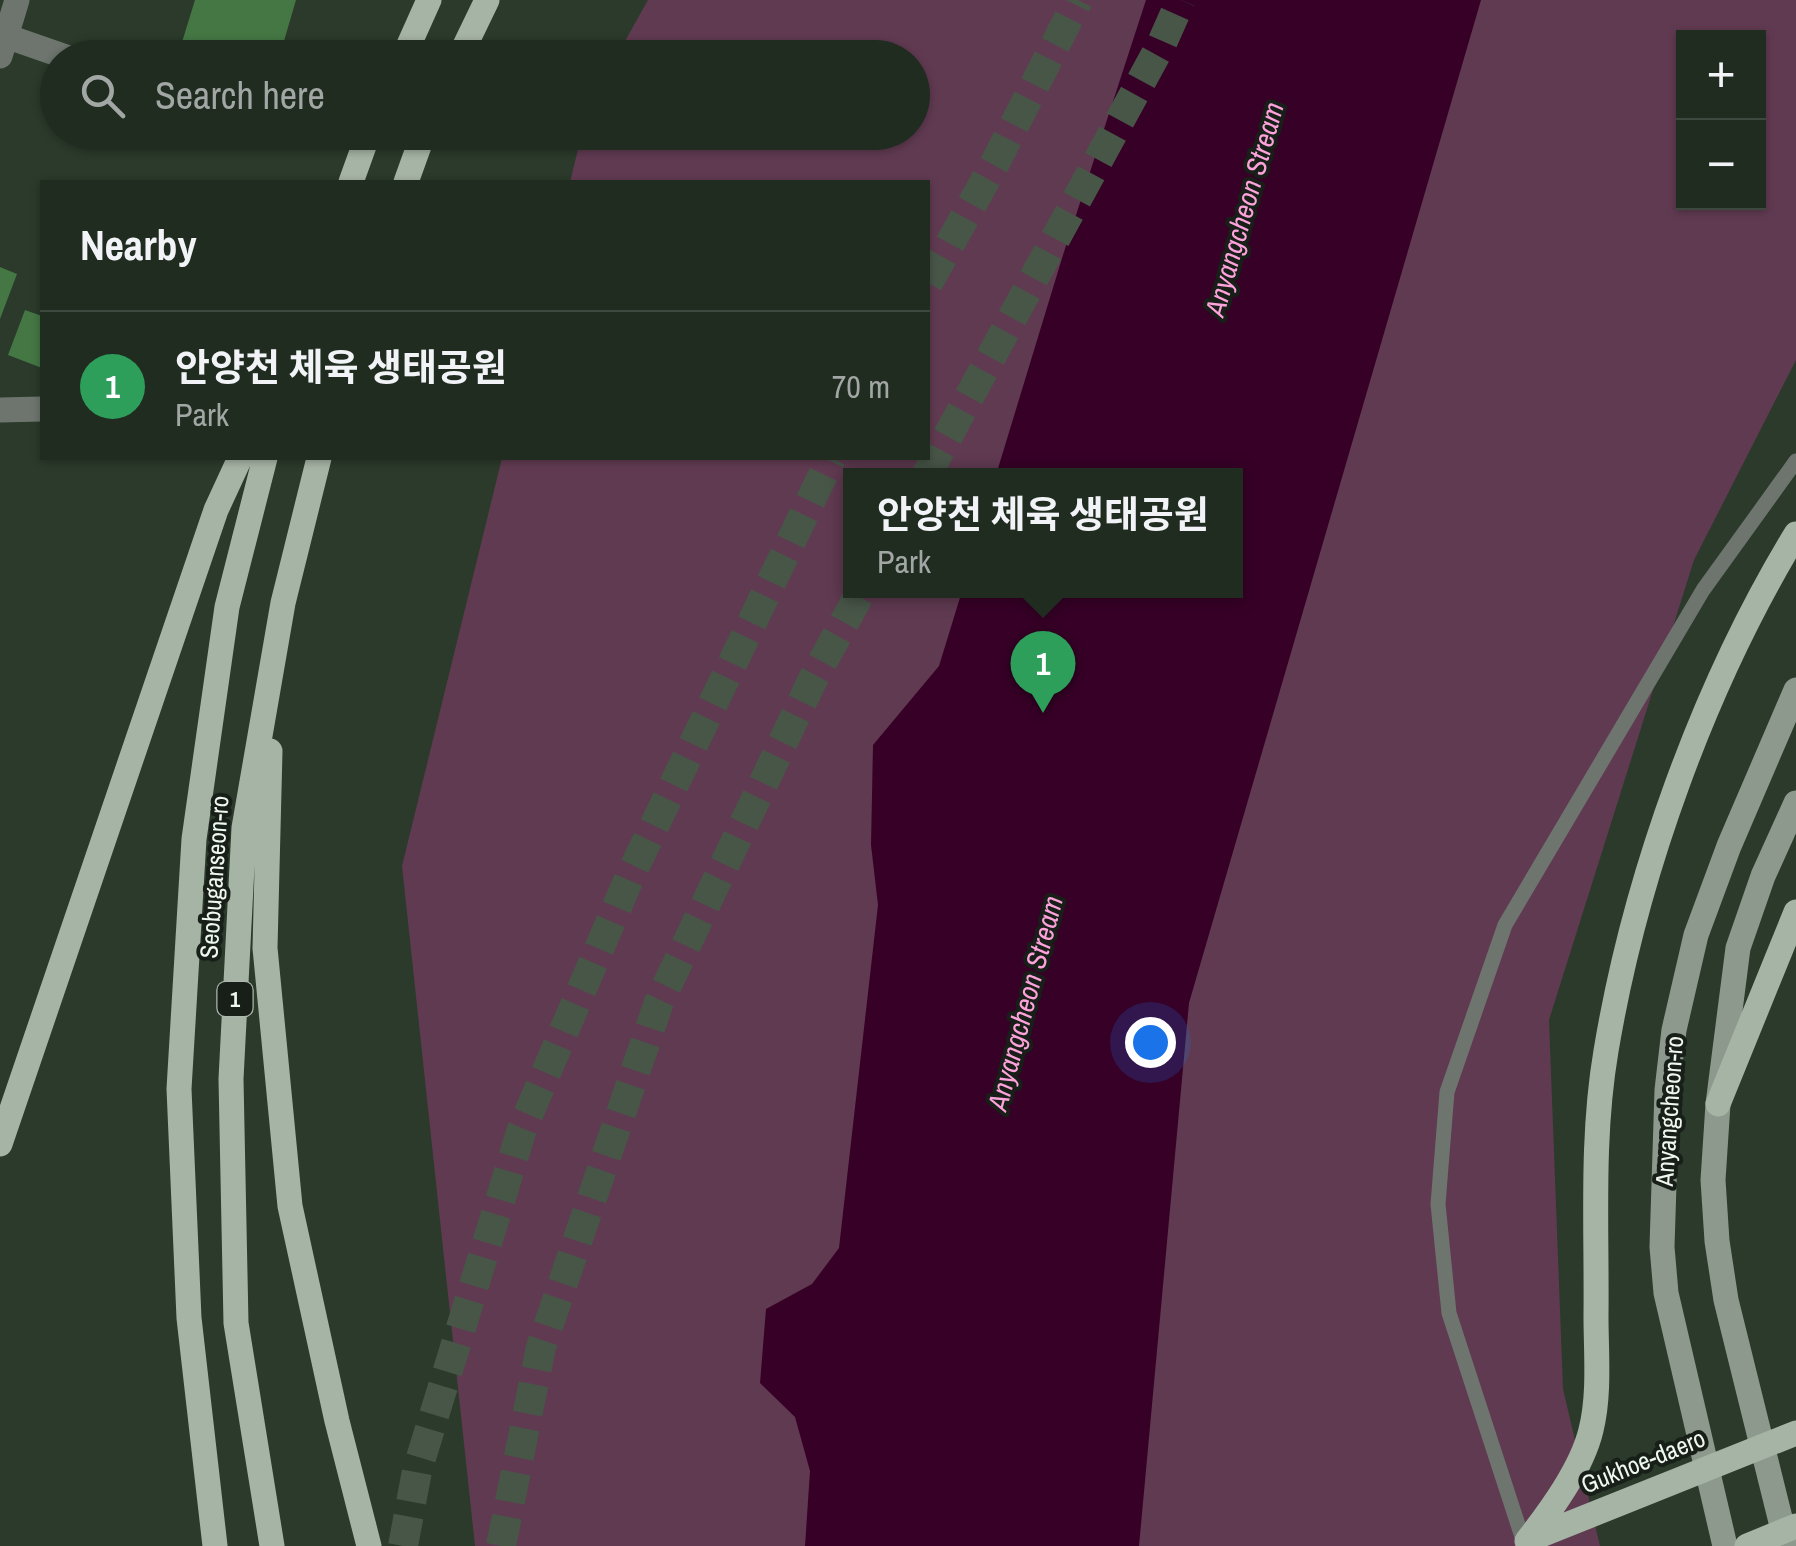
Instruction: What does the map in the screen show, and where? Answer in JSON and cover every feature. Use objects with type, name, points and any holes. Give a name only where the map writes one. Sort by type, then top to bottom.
[{"type":"main road","points":[[411,40],[430,0]]},
{"type":"main road","points":[[468,40],[487,0]]},
{"type":"main road","points":[[352,180],[363,150]]},
{"type":"main road","points":[[407,180],[418,150]]},
{"type":"main road","points":[[0,1144],[216,510],[239,460]]},
{"type":"main road","name":"Seobuganseon-ro","points":[[216,1546],[189,1318],[179,1089],[194,839],[227,606],[264,460]]},
{"type":"main road","name":"Seobuganseon-ro","points":[[272,1546],[236,1323],[232,1080],[244,828],[283,602],[318,460]]},
{"type":"main road","points":[[1522,1544],[1554,1506],[1591,1432],[1596,1390],[1596,1161],[1606,1052],[1634,931],[1704,712],[1768,580],[1796,534]]},
{"type":"main road","points":[[272,666],[265,948],[290,1206],[369,1546]]},
{"type":"main road","name":"Anyangcheon-ro","points":[[1725,1546],[1666,1292],[1662,1247],[1666,1090],[1674,1030],[1696,935],[1729,846],[1796,690]]},
{"type":"main road","name":"Anyangcheon-ro","points":[[1786,1546],[1726,1300],[1714,1180],[1718,1104],[1738,948],[1796,802]]},
{"type":"main road","points":[[1718,1104],[1796,912]]},
{"type":"main road","name":"Gukhoe-daero","points":[[1522,1544],[1796,1433]]},
{"type":"main road","points":[[1747,1546],[1796,1526]]},
{"type":"street","points":[[17,0],[2,42],[40,51]]},
{"type":"street","points":[[0,410],[40,409]]},
{"type":"lane","points":[[1522,1544],[1449,1313],[1438,1204],[1447,1092],[1505,925],[1703,590],[1796,461]]},
{"type":"shaded area","points":[[648,0],[1796,0],[1796,360],[1694,560],[1549,1020],[1563,1389],[1600,1546],[475,1546],[402,866],[502,460],[930,460],[930,180],[570,180],[578,150],[930,150],[930,40],[626,40]]},
{"type":"water","name":"Anyangcheon Stream","points":[[1146,0],[1481,0],[1189,1003],[1139,1546],[805,1546],[810,1471],[795,1417],[760,1383],[766,1309],[812,1284],[839,1248],[878,905],[871,845],[873,745],[939,666],[960,598],[1243,598],[1243,468],[998,468]]},
{"type":"building","points":[[195,0],[296,0],[284,40],[183,40]]},
{"type":"building","points":[[0,267],[17,274],[0,319]]},
{"type":"building","points":[[25,310],[40,315],[40,367],[8,355]]},
{"type":"tunnel","points":[[930,279],[1078,0]]},
{"type":"tunnel","points":[[930,468],[1162,43],[1181,0]]},
{"type":"tunnel","points":[[403,1546],[417,1471],[522,1129],[631,874],[830,460]]},
{"type":"tunnel","points":[[501,1546],[541,1347],[659,1002],[813,679],[858,598]]},
{"type":"place","name":"안양천 체육 생태공원","points":[[1043,713]]}]
